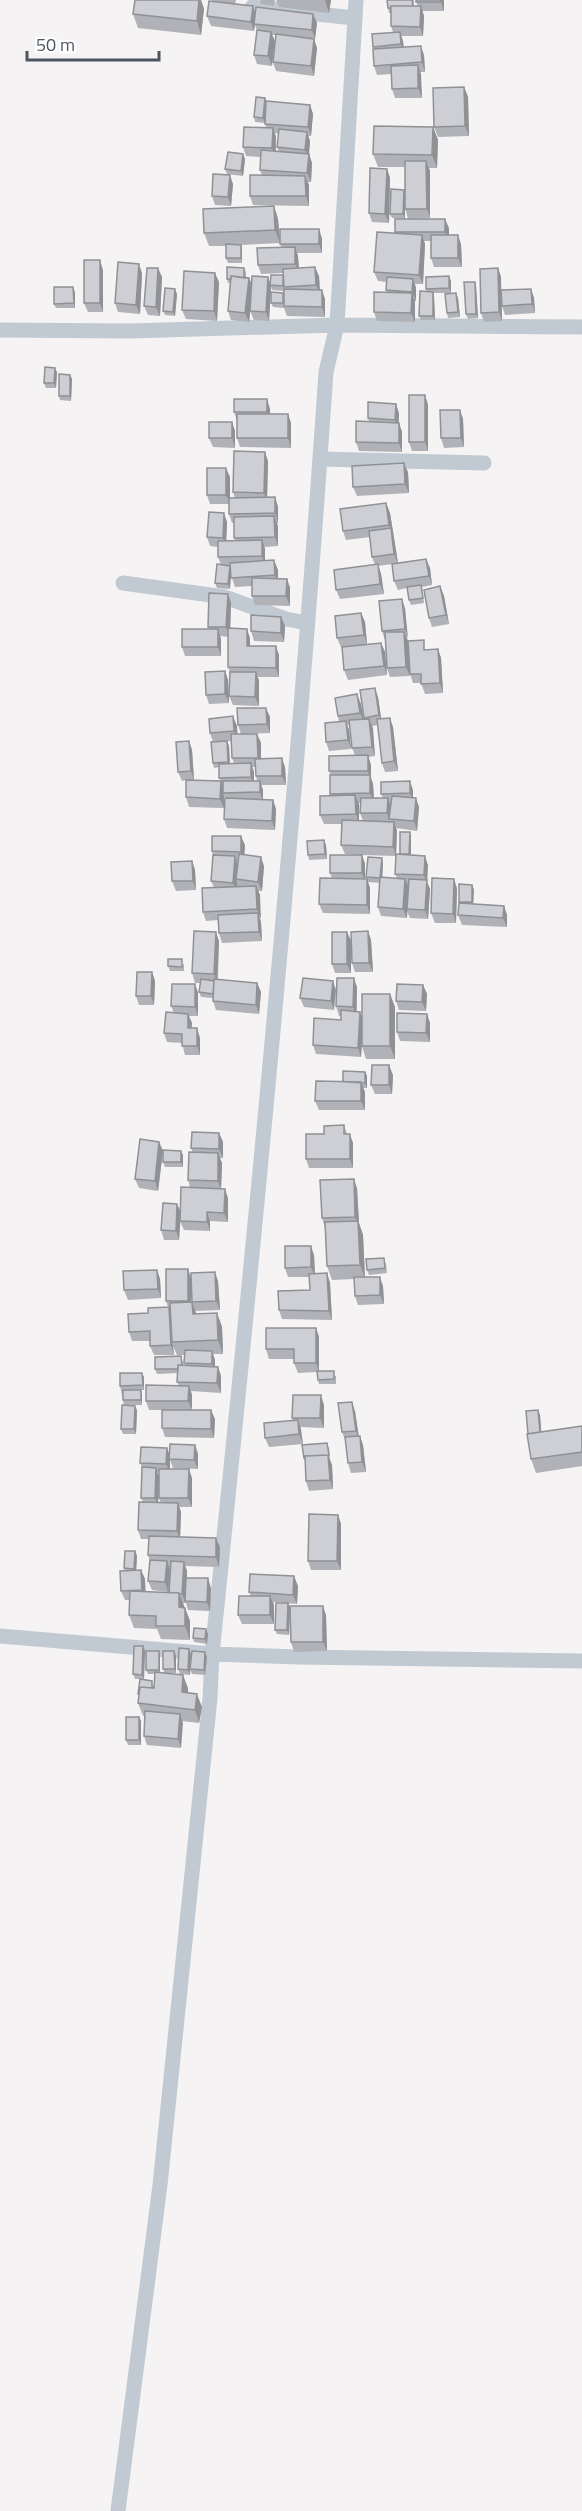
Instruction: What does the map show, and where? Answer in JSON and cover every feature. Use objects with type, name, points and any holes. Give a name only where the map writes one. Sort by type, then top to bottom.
[{"type":"street","points":[[118,2511],[160,2185],[193,1876],[212,1654],[270,1067],[326,372],[337,325],[356,0]]},
{"type":"street","points":[[252,7],[354,18]]},
{"type":"street","points":[[0,330],[130,331],[337,325],[582,327]]},
{"type":"street","points":[[320,459],[484,463]]},
{"type":"street","points":[[123,583],[225,597],[286,619],[307,623]]},
{"type":"street","points":[[0,1636],[212,1654],[299,1658],[582,1661]]},
{"type":"building","points":[[135,0],[199,0],[197,21],[133,14]]},
{"type":"building","points":[[387,0],[412,0],[413,6],[388,8]]},
{"type":"building","points":[[416,0],[441,0],[441,2],[416,2]]},
{"type":"building","points":[[209,1],[253,6],[251,22],[207,16]]},
{"type":"building","points":[[391,6],[421,6],[420,27],[391,26]]},
{"type":"building","points":[[256,7],[313,14],[312,30],[254,24]]},
{"type":"building","points":[[257,30],[271,32],[268,56],[254,55]]},
{"type":"building","points":[[400,32],[401,44],[373,47],[372,34]]},
{"type":"building","points":[[276,34],[314,39],[311,66],[273,62]]},
{"type":"building","points":[[421,46],[422,62],[374,66],[373,49]]},
{"type":"building","points":[[418,65],[418,88],[392,89],[391,66]]},
{"type":"building","points":[[464,87],[465,126],[434,127],[433,88]]},
{"type":"building","points":[[256,97],[265,98],[263,118],[254,117]]},
{"type":"building","points":[[266,101],[310,105],[308,127],[265,124]]},
{"type":"building","points":[[374,126],[433,127],[432,155],[373,154]]},
{"type":"building","points":[[244,127],[273,128],[272,148],[243,147]]},
{"type":"building","points":[[279,129],[307,132],[305,150],[277,147]]},
{"type":"building","points":[[261,150],[309,154],[307,173],[260,170]]},
{"type":"building","points":[[228,152],[243,154],[241,171],[225,169]]},
{"type":"building","points":[[405,161],[426,161],[427,209],[405,209]]},
{"type":"building","points":[[370,168],[387,169],[385,214],[369,213]]},
{"type":"building","points":[[213,174],[230,175],[228,197],[212,196]]},
{"type":"building","points":[[250,175],[305,176],[306,196],[250,196]]},
{"type":"building","points":[[391,189],[404,190],[403,214],[390,214]]},
{"type":"building","points":[[274,206],[275,230],[204,233],[203,209]]},
{"type":"building","points":[[395,219],[445,219],[445,232],[395,232]]},
{"type":"building","points":[[280,229],[319,229],[319,244],[280,244]]},
{"type":"building","points":[[377,232],[422,235],[419,275],[374,272]]},
{"type":"building","points":[[431,235],[458,235],[458,258],[431,258]]},
{"type":"building","points":[[226,244],[241,245],[241,258],[226,258]]},
{"type":"building","points":[[295,247],[295,264],[258,265],[257,248]]},
{"type":"building","points":[[84,260],[100,260],[100,303],[84,303]]},
{"type":"building","points":[[118,262],[139,264],[136,305],[115,303]]},
{"type":"building","points":[[227,267],[244,268],[244,278],[231,276],[231,279],[227,279]]},
{"type":"building","points":[[315,267],[316,285],[284,287],[283,269]]},
{"type":"building","points":[[147,268],[158,268],[156,307],[144,306]]},
{"type":"building","points":[[498,268],[499,312],[481,313],[480,269]]},
{"type":"building","points":[[184,271],[215,273],[214,311],[182,310]]},
{"type":"building","points":[[271,275],[283,275],[283,286],[270,285]]},
{"type":"building","points":[[231,276],[249,278],[245,313],[228,311]]},
{"type":"building","points":[[252,276],[268,277],[266,312],[250,311]]},
{"type":"building","points":[[449,276],[449,288],[426,289],[426,277]]},
{"type":"building","points":[[387,277],[413,279],[412,292],[386,290]]},
{"type":"building","points":[[464,282],[475,282],[476,314],[466,314]]},
{"type":"building","points":[[54,287],[73,287],[74,303],[54,304]]},
{"type":"building","points":[[165,288],[175,289],[173,312],[163,311]]},
{"type":"building","points":[[284,289],[322,290],[322,307],[284,306]]},
{"type":"building","points":[[531,289],[532,304],[502,306],[501,290]]},
{"type":"building","points":[[420,291],[433,292],[433,316],[419,316]]},
{"type":"building","points":[[271,292],[283,293],[283,303],[271,303]]},
{"type":"building","points":[[374,292],[412,293],[411,313],[374,312]]},
{"type":"building","points":[[456,293],[458,312],[447,313],[445,294]]},
{"type":"building","points":[[45,367],[55,368],[54,383],[44,383]]},
{"type":"building","points":[[59,374],[70,375],[70,396],[59,396]]},
{"type":"building","points":[[409,395],[425,395],[425,442],[409,442]]},
{"type":"building","points":[[234,399],[267,399],[267,412],[234,412]]},
{"type":"building","points":[[368,402],[396,404],[395,420],[368,418]]},
{"type":"building","points":[[440,410],[460,410],[461,438],[441,438]]},
{"type":"building","points":[[237,414],[288,414],[288,438],[237,438]]},
{"type":"building","points":[[356,421],[399,423],[399,443],[356,442]]},
{"type":"building","points":[[209,422],[232,422],[232,438],[209,438]]},
{"type":"building","points":[[234,451],[265,452],[264,493],[233,492]]},
{"type":"building","points":[[404,463],[405,484],[353,487],[352,466]]},
{"type":"building","points":[[207,468],[226,468],[226,495],[207,495]]},
{"type":"building","points":[[275,497],[275,513],[229,514],[229,498]]},
{"type":"building","points":[[386,503],[389,525],[343,531],[340,509]]},
{"type":"building","points":[[209,512],[224,513],[223,538],[207,537]]},
{"type":"building","points":[[274,516],[275,537],[234,538],[234,517]]},
{"type":"building","points":[[391,528],[394,554],[372,557],[369,531]]},
{"type":"building","points":[[262,540],[262,556],[218,557],[218,541]]},
{"type":"building","points":[[426,559],[429,576],[394,581],[392,564]]},
{"type":"building","points":[[274,560],[275,575],[231,578],[230,563]]},
{"type":"building","points":[[217,564],[230,566],[228,584],[215,583]]},
{"type":"building","points":[[378,564],[380,584],[336,590],[334,570]]},
{"type":"building","points":[[252,578],[287,579],[286,596],[252,596]]},
{"type":"building","points":[[421,585],[423,598],[409,600],[407,587]]},
{"type":"building","points":[[440,586],[446,615],[429,618],[424,590]]},
{"type":"building","points":[[209,593],[228,594],[226,627],[208,627]]},
{"type":"building","points":[[402,599],[405,629],[382,631],[379,601]]},
{"type":"building","points":[[361,613],[364,635],[337,638],[335,616]]},
{"type":"building","points":[[251,615],[281,617],[281,633],[251,631]]},
{"type":"building","points":[[228,628],[247,629],[247,646],[276,646],[276,668],[228,667]]},
{"type":"building","points":[[182,629],[218,629],[218,647],[182,647]]},
{"type":"building","points":[[385,632],[404,632],[406,667],[387,668]]},
{"type":"building","points":[[424,640],[424,650],[438,649],[440,683],[421,684],[421,674],[410,674],[408,641]]},
{"type":"building","points":[[381,643],[384,666],[344,670],[342,647]]},
{"type":"building","points":[[225,671],[225,694],[206,695],[205,672]]},
{"type":"building","points":[[230,672],[256,672],[255,697],[229,696]]},
{"type":"building","points":[[375,688],[379,715],[364,718],[360,690]]},
{"type":"building","points":[[357,694],[360,713],[338,716],[335,698]]},
{"type":"building","points":[[237,708],[266,708],[267,724],[238,725]]},
{"type":"building","points":[[233,716],[234,731],[210,733],[209,719]]},
{"type":"building","points":[[390,718],[394,761],[382,763],[377,719]]},
{"type":"building","points":[[369,719],[372,747],[352,748],[349,720]]},
{"type":"building","points":[[346,721],[348,740],[326,742],[325,723]]},
{"type":"building","points":[[231,734],[257,734],[258,758],[232,758]]},
{"type":"building","points":[[189,741],[191,771],[178,772],[176,742]]},
{"type":"building","points":[[227,741],[228,762],[213,763],[211,742]]},
{"type":"building","points":[[368,755],[368,771],[329,771],[329,756]]},
{"type":"building","points":[[282,758],[282,776],[256,776],[255,759]]},
{"type":"building","points":[[251,763],[251,777],[219,778],[219,764]]},
{"type":"building","points":[[330,775],[370,775],[370,793],[330,794]]},
{"type":"building","points":[[186,780],[221,781],[220,799],[186,797]]},
{"type":"building","points":[[223,781],[260,781],[260,792],[223,793]]},
{"type":"building","points":[[410,781],[410,793],[381,794],[381,782]]},
{"type":"building","points":[[355,795],[356,814],[320,815],[320,796]]},
{"type":"building","points":[[392,796],[416,798],[414,821],[389,819]]},
{"type":"building","points":[[225,798],[273,800],[272,821],[224,819]]},
{"type":"building","points":[[361,798],[388,798],[387,813],[360,813]]},
{"type":"building","points":[[342,820],[394,822],[393,847],[341,845]]},
{"type":"building","points":[[400,832],[410,832],[409,854],[400,854]]},
{"type":"building","points":[[212,836],[241,836],[241,852],[212,851]]},
{"type":"building","points":[[324,840],[325,854],[308,855],[307,841]]},
{"type":"building","points":[[239,854],[261,857],[258,882],[236,879]]},
{"type":"building","points":[[396,854],[425,856],[424,875],[395,874]]},
{"type":"building","points":[[213,855],[235,856],[233,883],[211,881]]},
{"type":"building","points":[[330,855],[362,855],[362,873],[330,873]]},
{"type":"building","points":[[368,857],[382,858],[380,878],[366,877]]},
{"type":"building","points":[[192,861],[193,881],[172,881],[171,862]]},
{"type":"building","points":[[380,877],[405,879],[403,909],[378,907]]},
{"type":"building","points":[[320,878],[367,879],[367,905],[319,904]]},
{"type":"building","points":[[432,878],[454,879],[453,914],[431,913]]},
{"type":"building","points":[[409,879],[427,880],[425,910],[407,909]]},
{"type":"building","points":[[459,884],[472,885],[472,902],[459,902]]},
{"type":"building","points":[[256,886],[257,909],[203,912],[202,888]]},
{"type":"building","points":[[459,903],[504,906],[503,918],[458,915]]},
{"type":"building","points":[[258,913],[259,932],[219,933],[218,915]]},
{"type":"building","points":[[194,931],[216,932],[214,974],[192,973]]},
{"type":"building","points":[[368,931],[369,963],[352,963],[351,932]]},
{"type":"building","points":[[332,932],[347,932],[347,964],[332,964]]},
{"type":"building","points":[[168,959],[182,959],[182,967],[168,966]]},
{"type":"building","points":[[137,972],[152,972],[151,996],[136,996]]},
{"type":"building","points":[[303,978],[333,981],[331,1001],[300,998]]},
{"type":"building","points":[[337,978],[354,978],[353,1007],[336,1006]]},
{"type":"building","points":[[201,979],[214,981],[213,994],[199,992]]},
{"type":"building","points":[[214,979],[257,983],[256,1005],[213,1001]]},
{"type":"building","points":[[172,984],[195,984],[195,1007],[171,1006]]},
{"type":"building","points":[[397,984],[423,985],[422,1002],[396,1001]]},
{"type":"building","points":[[362,994],[390,994],[390,1046],[362,1046]]},
{"type":"building","points":[[341,1010],[360,1012],[358,1048],[313,1045],[314,1018],[341,1020]]},
{"type":"building","points":[[166,1012],[188,1014],[188,1028],[197,1028],[197,1046],[182,1046],[182,1034],[164,1033]]},
{"type":"building","points":[[397,1013],[427,1014],[426,1033],[397,1032]]},
{"type":"building","points":[[372,1065],[389,1065],[389,1085],[371,1085]]},
{"type":"building","points":[[343,1071],[365,1072],[365,1083],[343,1082]]},
{"type":"building","points":[[316,1081],[361,1082],[361,1101],[315,1101]]},
{"type":"building","points":[[344,1125],[344,1134],[350,1134],[350,1159],[306,1159],[306,1134],[324,1134],[324,1126]]},
{"type":"building","points":[[192,1132],[219,1133],[219,1149],[191,1148]]},
{"type":"building","points":[[140,1139],[159,1142],[155,1181],[135,1179]]},
{"type":"building","points":[[163,1150],[181,1151],[181,1162],[163,1162]]},
{"type":"building","points":[[189,1152],[218,1153],[218,1181],[188,1180]]},
{"type":"building","points":[[354,1179],[355,1217],[322,1218],[320,1180]]},
{"type":"building","points":[[181,1187],[225,1189],[224,1213],[207,1212],[207,1222],[180,1221]]},
{"type":"building","points":[[163,1203],[177,1204],[176,1231],[161,1230]]},
{"type":"building","points":[[358,1221],[360,1265],[327,1266],[325,1222]]},
{"type":"building","points":[[285,1246],[311,1246],[311,1267],[285,1268]]},
{"type":"building","points":[[384,1258],[385,1268],[367,1270],[366,1259]]},
{"type":"building","points":[[166,1269],[188,1269],[188,1301],[166,1301]]},
{"type":"building","points":[[157,1270],[158,1289],[124,1290],[123,1271]]},
{"type":"building","points":[[215,1272],[216,1301],[192,1302],[191,1273]]},
{"type":"building","points":[[327,1273],[329,1311],[279,1310],[278,1291],[310,1290],[309,1274]]},
{"type":"building","points":[[354,1277],[380,1277],[380,1295],[355,1296]]},
{"type":"building","points":[[192,1302],[193,1314],[217,1313],[218,1340],[172,1342],[170,1303]]},
{"type":"building","points":[[169,1307],[171,1345],[150,1346],[150,1331],[129,1332],[128,1314],[148,1313],[148,1308]]},
{"type":"building","points":[[266,1328],[316,1328],[316,1363],[294,1363],[294,1349],[266,1349]]},
{"type":"building","points":[[185,1350],[212,1351],[212,1364],[184,1363]]},
{"type":"building","points":[[181,1356],[182,1365],[178,1365],[178,1369],[155,1369],[155,1357]]},
{"type":"building","points":[[178,1365],[218,1367],[217,1383],[177,1382]]},
{"type":"building","points":[[317,1371],[334,1371],[334,1379],[318,1380]]},
{"type":"building","points":[[120,1373],[142,1373],[143,1385],[120,1386]]},
{"type":"building","points":[[146,1385],[189,1386],[188,1401],[146,1401]]},
{"type":"building","points":[[123,1390],[141,1390],[141,1400],[123,1400]]},
{"type":"building","points":[[293,1395],[321,1395],[320,1418],[292,1418]]},
{"type":"building","points":[[352,1402],[356,1431],[342,1432],[338,1403]]},
{"type":"building","points":[[122,1405],[135,1406],[134,1429],[121,1429]]},
{"type":"building","points":[[162,1410],[211,1410],[211,1429],[162,1428]]},
{"type":"building","points":[[538,1410],[540,1432],[528,1434],[526,1411]]},
{"type":"building","points":[[298,1420],[299,1434],[265,1438],[264,1423]]},
{"type":"building","points":[[582,1426],[582,1452],[531,1459],[527,1434]]},
{"type":"building","points":[[360,1436],[362,1462],[348,1463],[345,1437]]},
{"type":"building","points":[[327,1443],[329,1455],[305,1456],[304,1458],[302,1445]]},
{"type":"building","points":[[170,1444],[195,1445],[194,1460],[169,1459]]},
{"type":"building","points":[[141,1447],[167,1448],[166,1464],[140,1463]]},
{"type":"building","points":[[328,1455],[330,1480],[306,1481],[305,1456]]},
{"type":"building","points":[[142,1467],[156,1468],[155,1498],[141,1498]]},
{"type":"building","points":[[159,1469],[189,1469],[188,1498],[159,1498]]},
{"type":"building","points":[[139,1502],[178,1503],[177,1531],[138,1530]]},
{"type":"building","points":[[309,1514],[338,1515],[337,1561],[308,1561]]},
{"type":"building","points":[[149,1536],[216,1538],[216,1557],[148,1555]]},
{"type":"building","points":[[125,1551],[135,1551],[134,1569],[124,1568]]},
{"type":"building","points":[[150,1560],[167,1561],[165,1582],[148,1581]]},
{"type":"building","points":[[171,1561],[184,1562],[182,1594],[169,1593]]},
{"type":"building","points":[[141,1570],[142,1590],[121,1591],[120,1571]]},
{"type":"building","points":[[250,1574],[294,1576],[293,1595],[249,1592]]},
{"type":"building","points":[[186,1578],[208,1578],[207,1602],[185,1601]]},
{"type":"building","points":[[130,1591],[179,1593],[179,1607],[185,1608],[185,1626],[156,1626],[156,1616],[129,1615]]},
{"type":"building","points":[[239,1596],[270,1596],[270,1615],[238,1615]]},
{"type":"building","points":[[276,1603],[288,1603],[287,1630],[275,1630]]},
{"type":"building","points":[[290,1606],[323,1606],[323,1642],[291,1642]]},
{"type":"building","points":[[194,1628],[206,1629],[205,1639],[193,1638]]},
{"type":"building","points":[[134,1646],[143,1646],[142,1675],[133,1674]]},
{"type":"building","points":[[179,1648],[189,1649],[188,1670],[178,1669]]},
{"type":"building","points":[[146,1651],[159,1651],[159,1670],[146,1670]]},
{"type":"building","points":[[163,1651],[174,1651],[175,1669],[163,1669]]},
{"type":"building","points":[[192,1651],[205,1652],[204,1670],[190,1669]]},
{"type":"building","points":[[155,1672],[183,1675],[182,1692],[197,1694],[195,1710],[138,1703],[140,1687],[154,1688]]},
{"type":"building","points":[[140,1679],[152,1681],[152,1688],[140,1687],[138,1694]]},
{"type":"building","points":[[145,1711],[180,1714],[178,1739],[144,1736]]},
{"type":"building","points":[[126,1717],[139,1717],[139,1740],[126,1740]]}]
